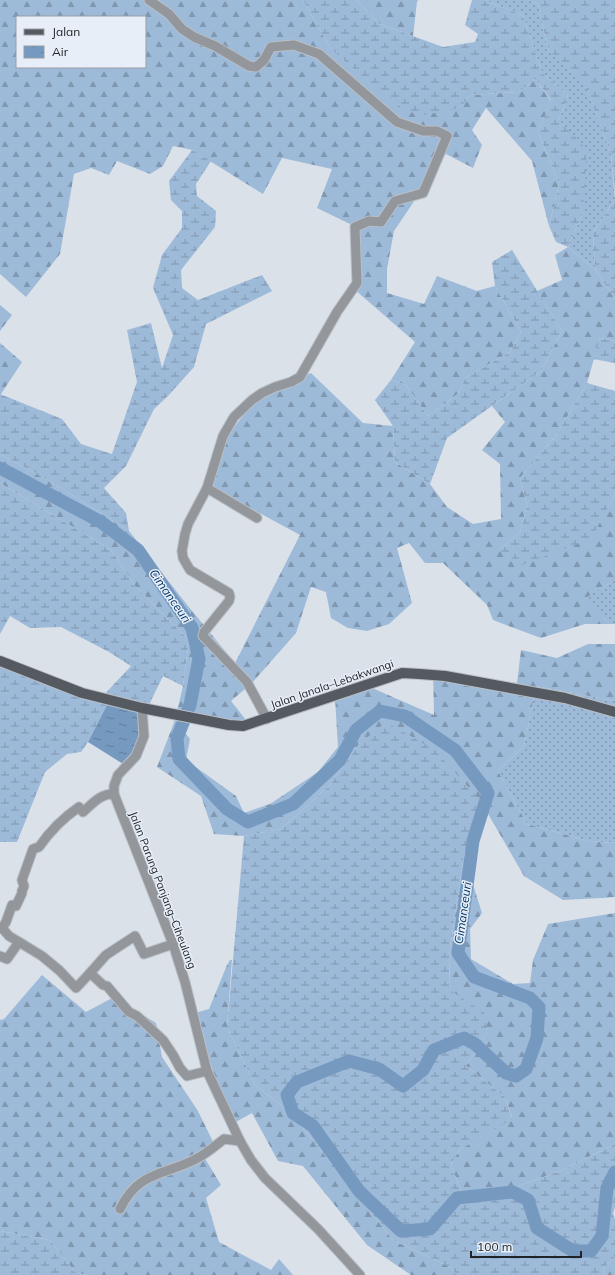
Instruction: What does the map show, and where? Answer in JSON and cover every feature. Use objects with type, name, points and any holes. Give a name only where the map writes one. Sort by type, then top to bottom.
[{"type":"main road","points":[[0,661],[82,693],[142,708]]},
{"type":"main road","name":"Jalan Janala–Lebakwangi","points":[[142,708],[229,725],[243,726],[402,674],[420,674],[445,676],[550,695],[615,712]]},
{"type":"street","points":[[150,0],[169,14],[182,30],[215,46],[249,66],[256,67],[264,60],[271,48],[294,45],[320,54],[397,122],[423,131],[437,131],[447,136],[423,192],[395,201],[381,222],[370,221],[355,227],[357,283],[336,312],[300,377],[291,382],[262,392],[234,417],[223,436],[207,488],[184,534],[182,551],[183,558],[190,570],[229,593],[230,597],[229,601],[204,632],[204,636],[247,682],[267,719]]},
{"type":"street","points":[[207,488],[257,518]]},
{"type":"street","points":[[142,708],[144,736],[136,756],[118,775],[114,786],[114,794],[108,794],[98,799],[83,812],[79,807],[64,818],[47,835],[39,847],[33,849],[22,880],[24,886],[22,893],[16,906],[12,906],[2,928],[9,936],[42,956],[60,971],[76,988],[106,956],[135,936],[144,954],[173,944]]},
{"type":"street","name":"Jalan Parung Panjang–Ciheulang","points":[[114,794],[173,944],[186,982],[207,1071],[240,1141],[251,1160],[265,1178],[318,1229],[360,1275]]},
{"type":"street","points":[[0,956],[8,959],[19,942]]},
{"type":"street","points":[[90,973],[103,985],[107,986],[129,1012],[142,1020],[163,1040],[180,1068],[187,1076],[207,1071]]},
{"type":"street","points":[[120,1209],[130,1192],[144,1180],[201,1157],[224,1139],[240,1141]]},
{"type":"green space","points":[[0,0],[303,0],[330,48],[460,108],[471,95],[519,92],[535,79],[551,101],[538,132],[559,184],[549,226],[532,161],[486,108],[472,130],[482,145],[473,168],[446,154],[394,231],[387,269],[387,293],[424,304],[437,276],[477,291],[495,286],[521,332],[510,352],[465,378],[459,393],[428,416],[406,385],[391,380],[415,342],[354,289],[352,225],[317,208],[332,169],[282,158],[263,194],[192,150],[173,146],[163,166],[150,174],[117,161],[109,175],[91,168],[74,174],[60,254],[26,297],[0,274]]},
{"type":"green space","points":[[303,0],[356,0],[380,24],[443,47],[475,42],[478,34],[465,25],[472,0],[484,0],[523,15],[542,73],[568,95],[559,120],[587,150],[583,213],[568,247],[556,242],[549,226],[559,184],[538,132],[551,100],[535,79],[519,92],[471,95],[460,108],[419,116],[393,103],[330,48]]},
{"type":"green space","points":[[356,0],[418,0],[413,36],[380,24]]},
{"type":"green space","points":[[484,0],[528,0],[538,4],[548,50],[584,80],[611,154],[615,199],[593,233],[595,269],[568,247],[583,213],[559,120],[568,95],[542,73],[523,15]]},
{"type":"green space","points":[[528,0],[615,0],[615,193],[611,154],[584,81],[548,50],[538,4]]},
{"type":"green space","points":[[192,150],[211,161],[196,184],[197,196],[216,211],[215,227],[181,270],[182,288],[198,300],[262,275],[272,291],[206,324],[194,367],[154,409],[126,466],[104,488],[126,513],[129,531],[48,480],[0,454],[0,394],[62,419],[81,444],[112,454],[137,382],[127,330],[151,323],[162,368],[173,335],[153,288],[162,255],[182,228],[182,211],[171,200],[169,181]]},
{"type":"green space","points":[[615,199],[615,299],[595,269],[593,233]]},
{"type":"green space","points":[[568,247],[595,269],[615,299],[615,341],[600,338],[587,383],[557,434],[520,478],[527,505],[520,532],[500,550],[590,539],[615,494],[615,580],[587,597],[609,624],[585,624],[541,638],[493,620],[487,605],[443,563],[425,563],[409,543],[397,548],[412,603],[389,624],[367,631],[348,628],[331,618],[326,592],[311,587],[296,633],[252,683],[231,701],[250,725],[175,720],[183,686],[189,640],[135,586],[111,550],[0,483],[0,454],[48,480],[129,531],[235,663],[300,535],[206,484],[221,445],[259,394],[311,373],[363,423],[393,426],[395,462],[430,484],[447,507],[473,524],[501,519],[500,464],[482,450],[505,422],[492,406],[541,371],[562,331],[537,291],[562,280],[555,255]]},
{"type":"green space","points":[[512,250],[562,331],[541,371],[447,438],[430,484],[395,462],[393,426],[375,400],[391,380],[406,385],[428,416],[459,393],[465,378],[510,352],[521,332],[495,286],[492,262]]},
{"type":"green space","points":[[0,305],[12,315],[0,331]]},
{"type":"green space","points":[[600,338],[615,341],[615,363],[593,359]]},
{"type":"green space","points":[[0,343],[22,362],[1,394],[0,394]]},
{"type":"green space","points":[[587,383],[615,391],[615,494],[591,539],[522,565],[500,550],[520,532],[527,505],[520,478],[557,434]]},
{"type":"green space","points":[[0,483],[111,550],[135,586],[189,640],[183,686],[163,676],[147,709],[109,701],[88,742],[81,752],[67,754],[45,772],[17,842],[0,842],[0,660],[101,698],[131,666],[109,652],[61,627],[30,628],[10,616],[0,634]]},
{"type":"green space","points":[[615,580],[615,624],[609,624],[586,597]]},
{"type":"green space","points":[[588,644],[615,644],[615,701],[536,686],[524,746],[498,771],[527,824],[589,841],[615,843],[615,897],[563,900],[524,876],[480,800],[360,743],[329,786],[281,829],[244,836],[214,834],[201,796],[157,767],[175,720],[190,739],[186,760],[236,796],[244,813],[270,804],[318,772],[338,747],[335,698],[363,684],[434,715],[433,670],[517,683],[521,650],[557,658]]},
{"type":"green space","points":[[536,686],[615,701],[615,843],[589,841],[527,824],[498,771],[524,746]]},
{"type":"green space","points":[[386,722],[435,750],[480,800],[464,856],[449,955],[450,990],[484,1012],[487,1033],[466,1066],[505,1097],[512,1119],[459,1150],[451,1165],[462,1194],[502,1192],[560,1171],[615,1144],[615,1207],[613,1214],[615,1219],[615,1257],[603,1269],[605,1275],[456,1275],[452,1268],[393,1240],[290,1112],[255,1085],[227,1027],[244,836],[281,829],[329,786],[360,743]]},
{"type":"green space","points":[[464,856],[482,913],[470,929],[471,959],[513,984],[530,983],[533,960],[548,924],[615,913],[615,1144],[560,1171],[502,1192],[462,1194],[451,1165],[459,1150],[512,1118],[505,1097],[466,1066],[487,1033],[450,990],[449,955]]},
{"type":"green space","points":[[230,960],[232,960],[227,1027],[255,1085],[290,1112],[393,1240],[452,1268],[456,1275],[411,1275],[367,1245],[303,1166],[278,1161],[252,1113],[234,1123],[221,1098],[195,1013],[209,1009]]},
{"type":"green space","points":[[42,975],[86,1012],[114,997],[156,1023],[162,1057],[198,1111],[216,1148],[204,1157],[221,1185],[206,1198],[219,1242],[271,1270],[279,1259],[293,1275],[87,1275],[75,1272],[50,1240],[0,1231],[0,1020],[4,1019]]},
{"type":"green space","points":[[0,1231],[50,1240],[75,1272],[87,1275],[0,1275]]},
{"type":"green space","points":[[615,1257],[615,1275],[605,1275],[603,1269]]},
{"type":"water","points":[[109,701],[138,708],[145,731],[128,767],[88,742]]},
{"type":"waterway","name":"Cimanceuri","points":[[0,468],[101,522],[138,550],[192,628],[199,659],[190,705],[177,738],[179,759],[227,809],[248,822],[293,804],[340,760],[356,730],[380,711],[405,716],[455,750],[488,793],[473,841],[458,953],[474,977],[530,998],[539,1007],[537,1038],[526,1069],[516,1076],[506,1073],[475,1044],[464,1038],[434,1050],[423,1070],[403,1086],[379,1069],[349,1061],[297,1082],[287,1095],[293,1113],[313,1126],[359,1191],[401,1231],[430,1229],[457,1198],[513,1192],[528,1200],[537,1228],[573,1251],[591,1251],[602,1236],[607,1188],[615,1172]]}]
